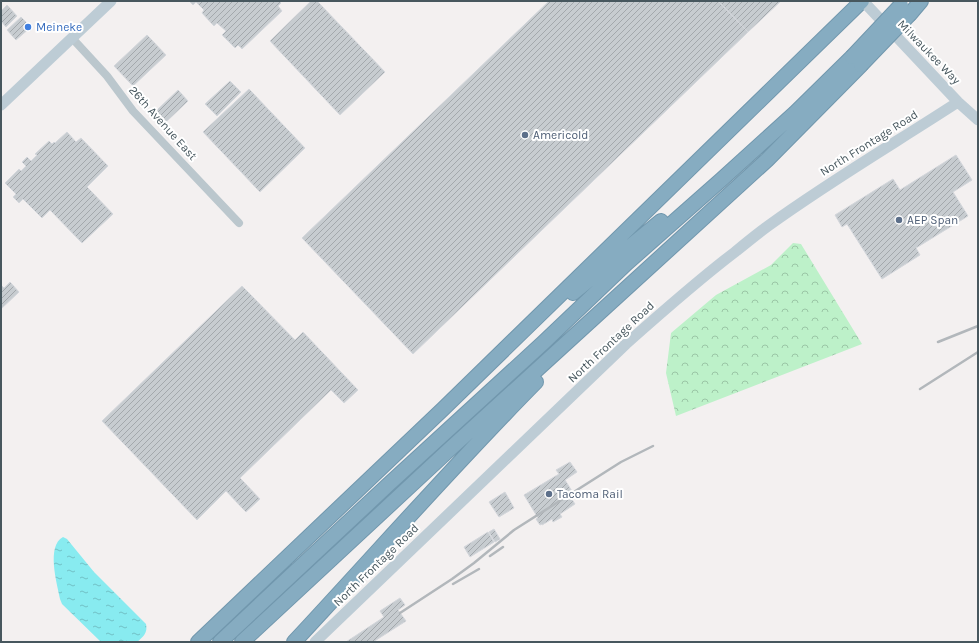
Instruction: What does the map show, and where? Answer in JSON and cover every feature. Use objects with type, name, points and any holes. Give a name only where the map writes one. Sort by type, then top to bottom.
[{"type":"highway","points":[[198,642],[443,409],[862,1]]},
{"type":"highway","points":[[242,642],[670,247],[767,160],[905,7],[921,1]]},
{"type":"highway","points":[[443,409],[564,301],[857,61]]},
{"type":"highway","points":[[220,642],[390,483],[544,343],[627,264],[795,113]]},
{"type":"highway","points":[[294,642],[501,418],[670,247]]},
{"type":"street","points":[[1,105],[110,1]]},
{"type":"street","name":"Milwaukee Way","points":[[862,1],[958,102],[978,120]]},
{"type":"street","name":"26th Avenue East","points":[[72,38],[107,76],[133,111],[239,223]]},
{"type":"street","name":"North Frontage Road","points":[[315,642],[626,344],[671,304],[767,226],[862,162],[914,131],[958,102]]},
{"type":"green space","points":[[793,243],[801,244],[862,344],[676,416],[666,373],[671,333],[716,295],[771,265]]},
{"type":"water","points":[[63,537],[67,539],[94,572],[146,624],[146,632],[137,642],[101,642],[62,604],[55,575],[54,556],[55,548]]},
{"type":"building","points":[[189,1],[279,1],[281,3],[278,6],[282,11],[242,49],[238,45],[235,48],[222,35],[226,31],[217,23],[214,26],[202,13],[204,10],[196,2],[193,5]]},
{"type":"building","points":[[311,1],[317,1],[385,72],[340,115],[270,41]]},
{"type":"building","name":"Americold","points":[[549,1],[718,1],[748,32],[413,354],[302,238]]},
{"type":"building","points":[[718,1],[781,1],[748,32]]},
{"type":"building","points":[[7,5],[17,16],[6,27],[1,21],[1,11]]},
{"type":"building","points":[[21,17],[31,27],[16,40],[7,30]]},
{"type":"building","points":[[147,35],[166,55],[133,86],[114,66]]},
{"type":"building","points":[[230,81],[241,92],[217,116],[205,104]]},
{"type":"building","points":[[249,89],[305,148],[260,192],[203,132]]},
{"type":"building","points":[[178,90],[188,101],[166,122],[156,111]]},
{"type":"building","points":[[67,132],[76,142],[81,138],[108,166],[87,187],[113,214],[82,243],[50,210],[42,218],[23,199],[19,203],[13,197],[16,194],[5,183],[19,169],[21,171],[26,166],[22,162],[27,157],[31,161],[37,155],[35,154],[49,141],[52,144],[54,142],[55,143]]},
{"type":"building","name":"AEP Span","points":[[956,155],[972,180],[953,192],[968,216],[916,248],[920,255],[882,279],[847,224],[842,227],[835,215],[893,179],[900,190]]},
{"type":"building","points":[[10,282],[19,292],[1,309],[1,285],[4,288]]},
{"type":"building","points":[[242,286],[295,340],[303,332],[358,390],[344,403],[331,390],[240,478],[260,499],[246,512],[226,491],[197,520],[102,421]]},
{"type":"building","name":"Tacoma Rail","points":[[570,462],[577,472],[565,480],[575,496],[571,498],[575,504],[560,514],[562,517],[553,522],[552,519],[540,525],[536,519],[538,518],[524,495],[559,474],[556,470]]},
{"type":"building","points":[[505,492],[514,508],[499,517],[489,502]]},
{"type":"building","points":[[494,529],[500,539],[495,542],[489,532]]},
{"type":"building","points":[[488,532],[494,542],[470,557],[464,547]]},
{"type":"building","points":[[400,598],[405,605],[398,610],[406,621],[373,642],[346,642],[384,617],[380,611]]},
{"type":"railway","points":[[938,342],[978,326]]},
{"type":"railway","points":[[920,389],[978,352]]},
{"type":"railway","points":[[400,613],[474,563],[514,530],[621,462],[653,446]]},
{"type":"railway","points":[[490,556],[503,547]]},
{"type":"railway","points":[[453,584],[479,569]]},
{"type":"place","name":"Meineke","points":[[28,27]]},
{"type":"place","name":"Americold","points":[[525,135]]},
{"type":"place","name":"AEP Span","points":[[899,220]]},
{"type":"place","name":"Tacoma Rail","points":[[549,494]]}]
